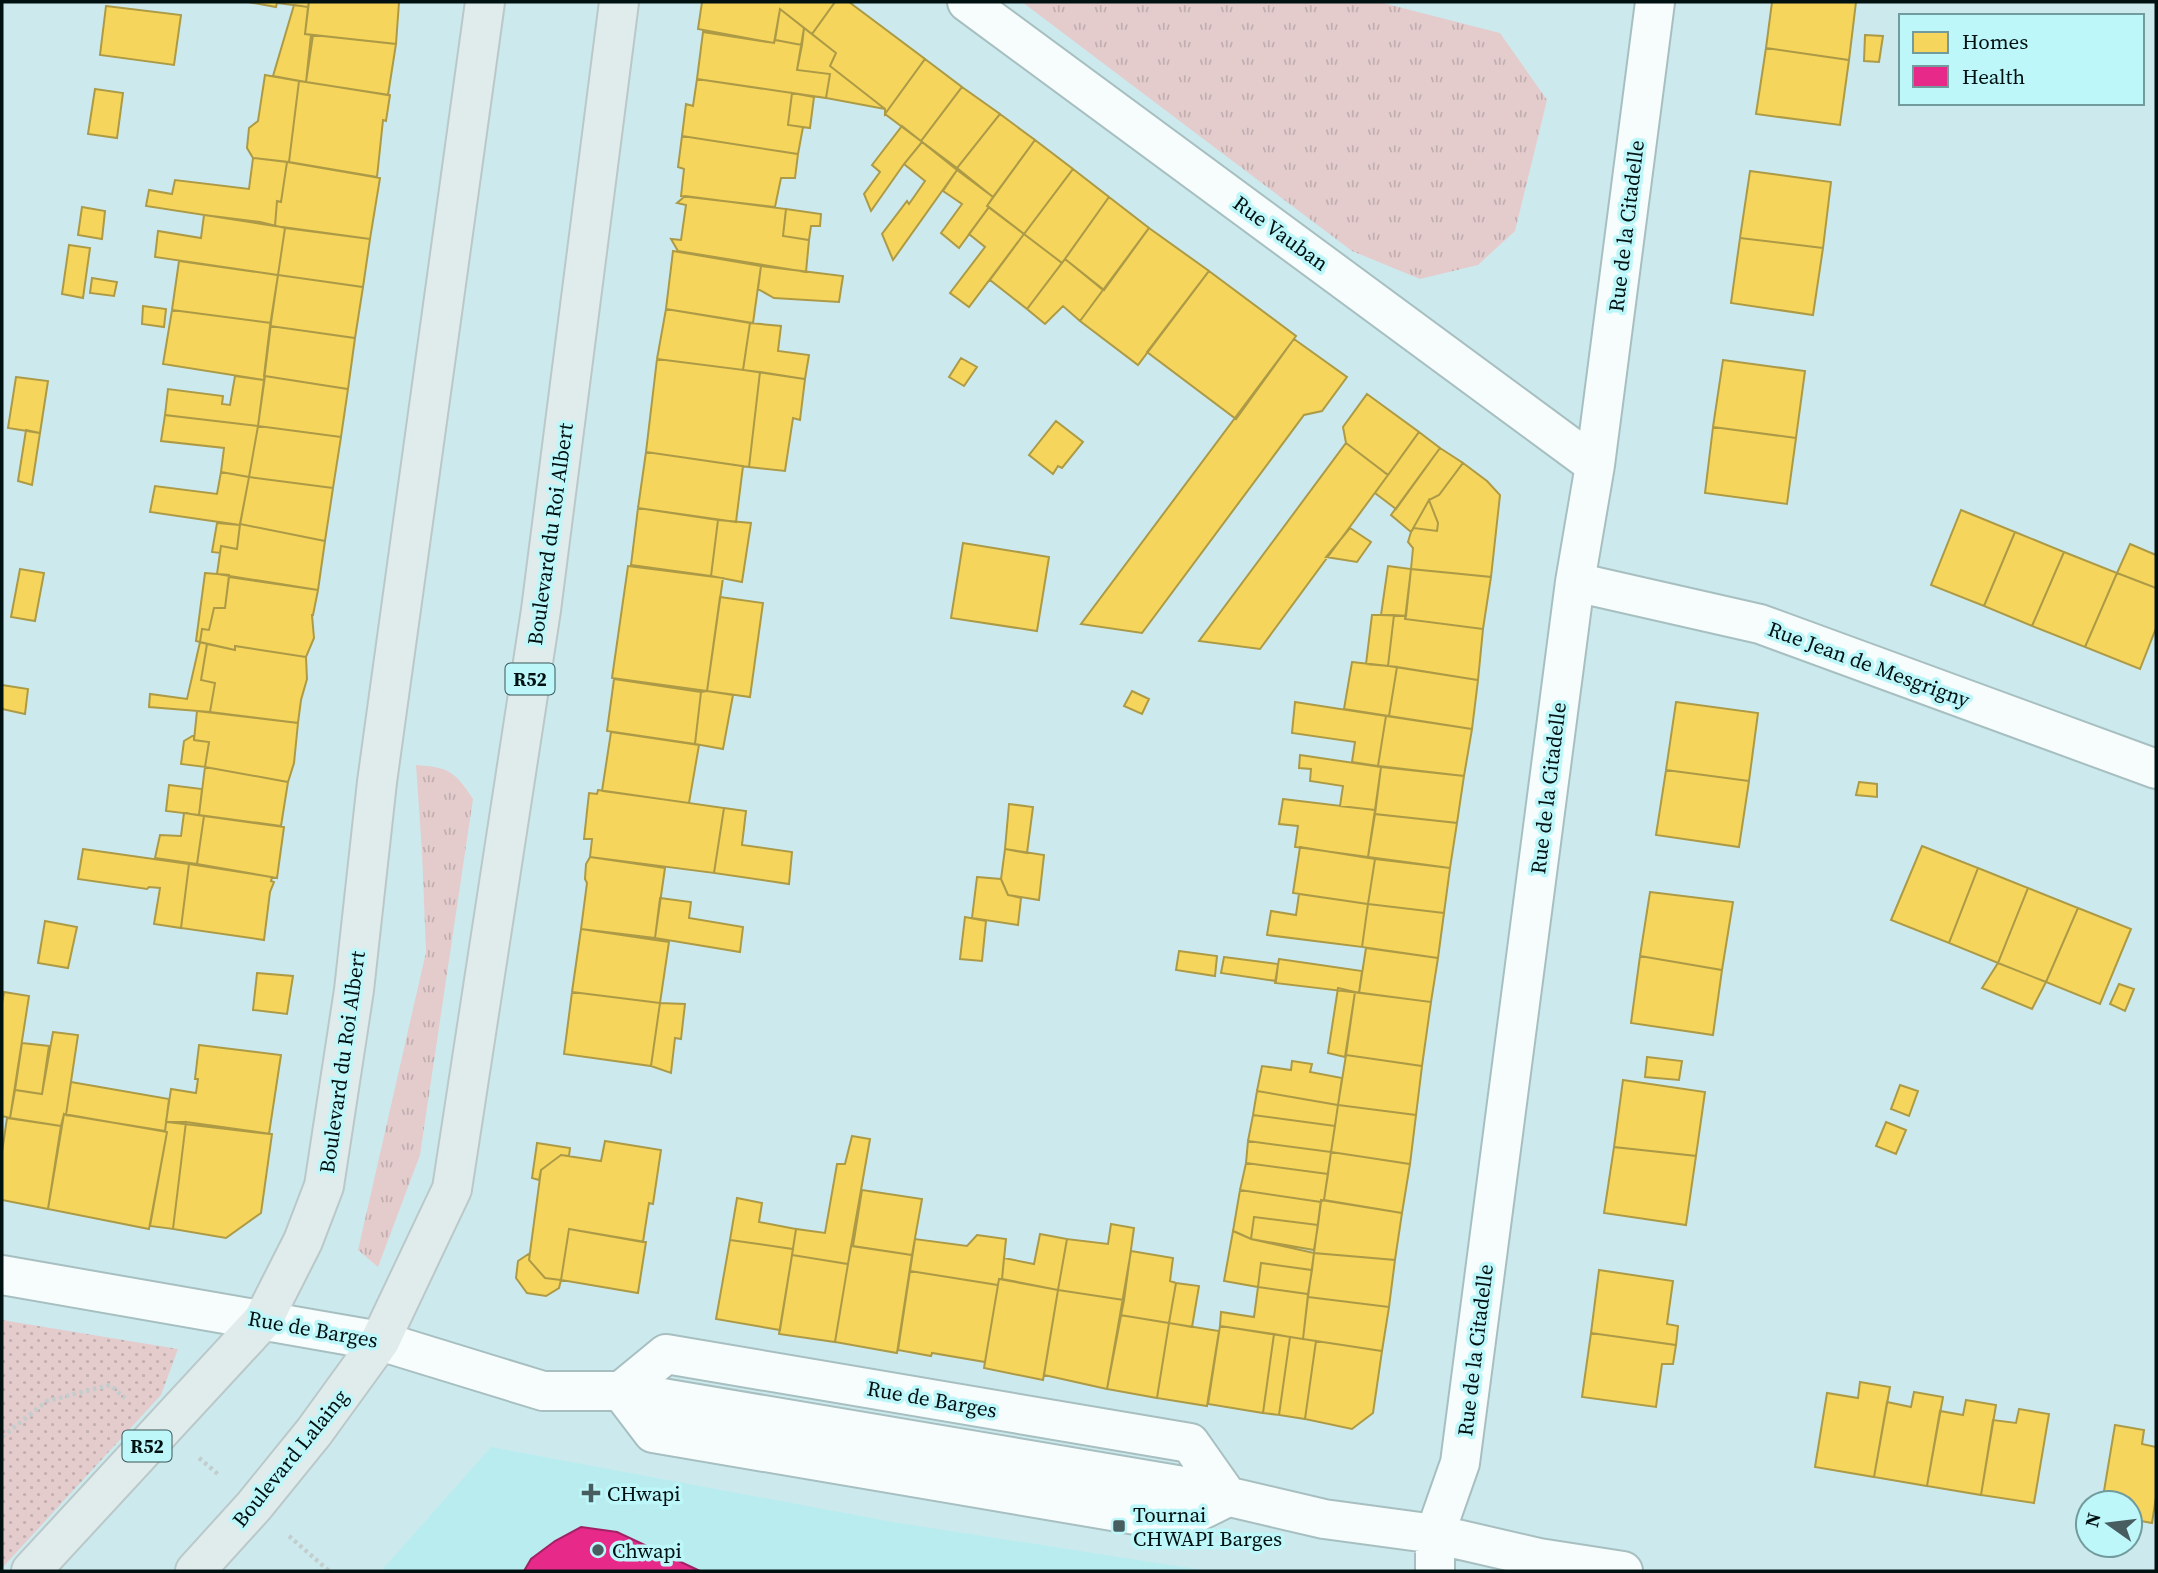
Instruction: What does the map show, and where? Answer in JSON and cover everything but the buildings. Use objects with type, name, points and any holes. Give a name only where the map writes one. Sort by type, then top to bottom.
[{"type":"main road","name":"Boulevard du Roi Albert","points":[[263,1320],[303,1241],[324,1186],[354,990],[377,782],[485,2]]},
{"type":"main road","name":"Boulevard du Roi Albert","points":[[380,1341],[452,1189],[541,610],[619,2]]},
{"type":"main road","name":"R52","points":[[31,1571],[263,1320]]},
{"type":"main road","name":"Boulevard Lalaing","points":[[195,1571],[254,1506],[314,1432],[380,1341]]},
{"type":"street","name":"Rue Vauban","points":[[967,2],[1595,465]]},
{"type":"street","name":"Rue de la Citadelle","points":[[1435,1553],[1460,1463],[1575,582],[1595,465],[1655,2]]},
{"type":"street","name":"Rue Jean de Mesgrigny","points":[[1575,582],[1760,624],[2156,769]]},
{"type":"street","name":"Rue de Barges","points":[[2,1275],[380,1341],[543,1391],[621,1391],[666,1354],[1190,1443],[1228,1497]]},
{"type":"street","points":[[621,1391],[653,1433],[1177,1522],[1228,1497],[1324,1519],[1435,1553],[1539,1558],[1623,1571]]},
{"type":"shaded area","name":"CHwapi","points":[[491,1447],[893,1522],[1209,1571],[381,1571]]},
{"type":"green space","points":[[1022,2],[1379,2],[1500,33],[1547,100],[1515,231],[1478,265],[1420,279],[1352,251]]},
{"type":"green space","points":[[416,765],[450,772],[473,799],[420,1155],[378,1267],[358,1250],[426,952]]},
{"type":"green space","points":[[2,1320],[178,1349],[161,1395],[2,1568]]},
{"type":"place","name":"CHwapi","points":[[591,1493]]},
{"type":"place","name":"Tournai CHWAPI Barges","points":[[1119,1526]]},
{"type":"place","name":"Chwapi","points":[[598,1550]]}]
